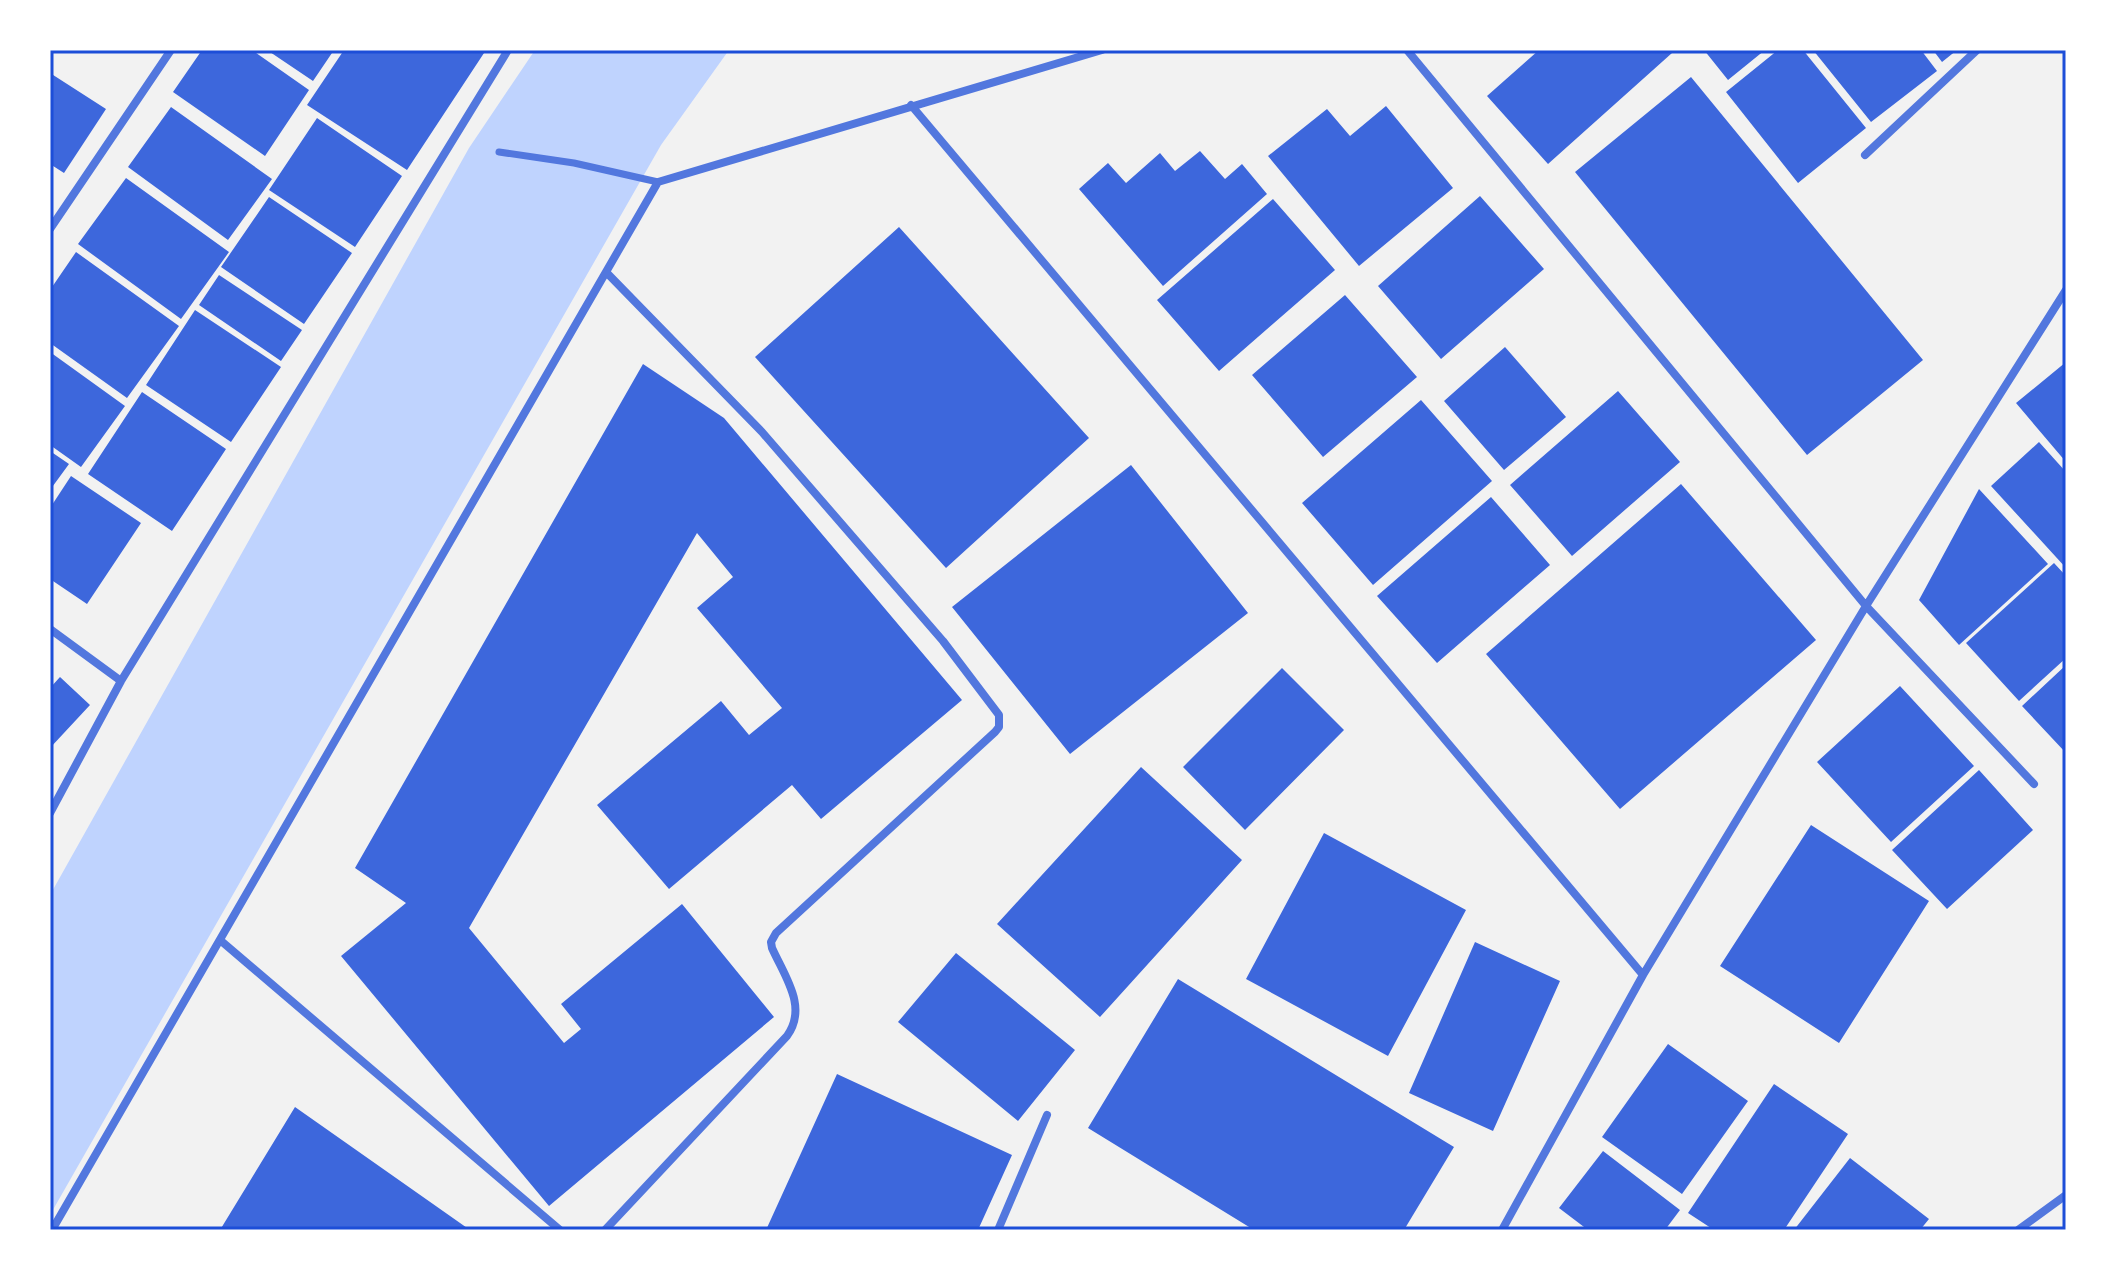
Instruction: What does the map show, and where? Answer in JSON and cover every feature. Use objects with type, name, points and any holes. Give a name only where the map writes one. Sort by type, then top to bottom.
[{"type":"street","points":[[50,229],[171,50]]},
{"type":"street","points":[[50,813],[121,681],[508,50]]},
{"type":"street","points":[[499,152],[574,163],[658,182],[1102,50]]},
{"type":"street","points":[[1407,50],[1866,606],[2034,784]]},
{"type":"street","points":[[1865,155],[1977,50]]},
{"type":"street","points":[[911,105],[1643,975]]},
{"type":"street","points":[[52,1230],[658,182]]},
{"type":"street","points":[[605,1230],[796,1024],[797,1010],[772,948],[771,942],[776,933],[995,732],[999,722],[999,715],[986,696],[943,641],[762,432],[606,272]]},
{"type":"street","points":[[1502,1230],[1643,975],[1866,606],[2066,290]]},
{"type":"street","points":[[50,629],[121,681]]},
{"type":"street","points":[[220,940],[560,1230]]},
{"type":"street","points":[[998,1230],[1047,1115]]},
{"type":"street","points":[[2018,1230],[2066,1195]]},
{"type":"water","points":[[535,50],[729,50],[661,145],[50,1215],[50,895],[469,148]]},
{"type":"building","points":[[202,50],[252,50],[309,90],[265,156],[173,92]]},
{"type":"building","points":[[267,50],[334,50],[313,81]]},
{"type":"building","points":[[344,50],[486,50],[407,170],[307,105]]},
{"type":"building","points":[[1539,50],[1669,50],[1672,53],[1548,164],[1487,96]]},
{"type":"building","points":[[1704,50],[1765,50],[1728,80]]},
{"type":"building","points":[[1778,50],[1803,50],[1866,128],[1798,183],[1726,92]]},
{"type":"building","points":[[1813,50],[1921,50],[1937,71],[1871,122]]},
{"type":"building","points":[[1933,50],[1957,50],[1942,62]]},
{"type":"building","points":[[50,73],[106,109],[64,173],[50,164]]},
{"type":"building","points":[[1691,77],[1923,360],[1807,455],[1575,172]]},
{"type":"building","points":[[1386,106],[1453,188],[1359,266],[1268,156],[1327,109],[1350,136]]},
{"type":"building","points":[[171,107],[272,179],[228,240],[128,167]]},
{"type":"building","points":[[317,118],[402,176],[355,247],[269,190]]},
{"type":"building","points":[[1200,151],[1225,179],[1242,164],[1267,194],[1163,286],[1079,189],[1108,163],[1126,183],[1160,153],[1175,171]]},
{"type":"building","points":[[126,178],[229,252],[181,319],[78,244]]},
{"type":"building","points":[[1480,196],[1544,269],[1441,359],[1378,286]]},
{"type":"building","points":[[269,197],[352,253],[304,324],[221,267]]},
{"type":"building","points":[[1273,199],[1335,270],[1219,371],[1157,300]]},
{"type":"building","points":[[899,227],[1089,438],[946,568],[755,357]]},
{"type":"building","points":[[76,252],[179,326],[127,398],[50,343],[50,290]]},
{"type":"building","points":[[219,275],[302,330],[281,361],[199,305]]},
{"type":"building","points":[[1345,295],[1417,377],[1323,457],[1252,375]]},
{"type":"building","points":[[195,310],[281,367],[231,442],[146,385]]},
{"type":"building","points":[[1505,347],[1566,417],[1504,470],[1444,401]]},
{"type":"building","points":[[50,352],[125,406],[81,467],[50,445]]},
{"type":"building","points":[[2066,362],[2066,462],[2016,403]]},
{"type":"building","points":[[643,364],[724,418],[962,700],[821,819],[792,785],[669,889],[597,805],[721,701],[749,735],[782,708],[697,608],[733,577],[697,533],[469,928],[564,1043],[581,1029],[561,1004],[682,904],[774,1017],[549,1206],[341,956],[406,903],[355,868]]},
{"type":"building","points":[[1618,391],[1680,462],[1572,556],[1510,485]]},
{"type":"building","points":[[142,392],[226,449],[172,531],[88,474]]},
{"type":"building","points":[[1421,400],[1492,481],[1373,585],[1302,503]]},
{"type":"building","points":[[2039,442],[2066,472],[2066,568],[1991,486]]},
{"type":"building","points":[[50,451],[69,464],[50,490]]},
{"type":"building","points":[[1131,465],[1248,613],[1070,754],[952,607]]},
{"type":"building","points":[[71,476],[141,523],[87,604],[50,579],[50,508]]},
{"type":"building","points":[[1681,484],[1816,640],[1620,809],[1486,654]]},
{"type":"building","points":[[1979,489],[2048,564],[1959,645],[1919,600]]},
{"type":"building","points":[[1491,497],[1550,565],[1437,663],[1377,596]]},
{"type":"building","points":[[2054,563],[2066,576],[2066,658],[2019,701],[1966,643]]},
{"type":"building","points":[[2066,665],[2066,753],[2022,706]]},
{"type":"building","points":[[1282,668],[1344,730],[1245,830],[1183,767]]},
{"type":"building","points":[[60,677],[90,705],[50,748],[50,688]]},
{"type":"building","points":[[1900,686],[1974,766],[1891,842],[1817,762]]},
{"type":"building","points":[[1141,767],[1242,860],[1100,1017],[997,924]]},
{"type":"building","points":[[1979,770],[2033,830],[1947,909],[1892,850]]},
{"type":"building","points":[[1811,825],[1929,901],[1839,1043],[1720,966]]},
{"type":"building","points":[[1324,833],[1466,910],[1388,1056],[1246,979]]},
{"type":"building","points":[[1475,942],[1560,981],[1493,1131],[1409,1093]]},
{"type":"building","points":[[956,953],[1075,1050],[1018,1121],[898,1022]]},
{"type":"building","points":[[1178,979],[1454,1147],[1404,1230],[1254,1230],[1088,1128]]},
{"type":"building","points":[[1668,1044],[1748,1101],[1682,1194],[1602,1137]]},
{"type":"building","points":[[837,1074],[1012,1155],[978,1230],[766,1230]]},
{"type":"building","points":[[1774,1084],[1848,1134],[1784,1230],[1714,1230],[1688,1213]]},
{"type":"building","points":[[295,1107],[470,1230],[220,1230]]},
{"type":"building","points":[[1603,1151],[1680,1210],[1665,1230],[1588,1230],[1559,1208]]},
{"type":"building","points":[[1850,1158],[1929,1219],[1920,1230],[1794,1230]]}]
